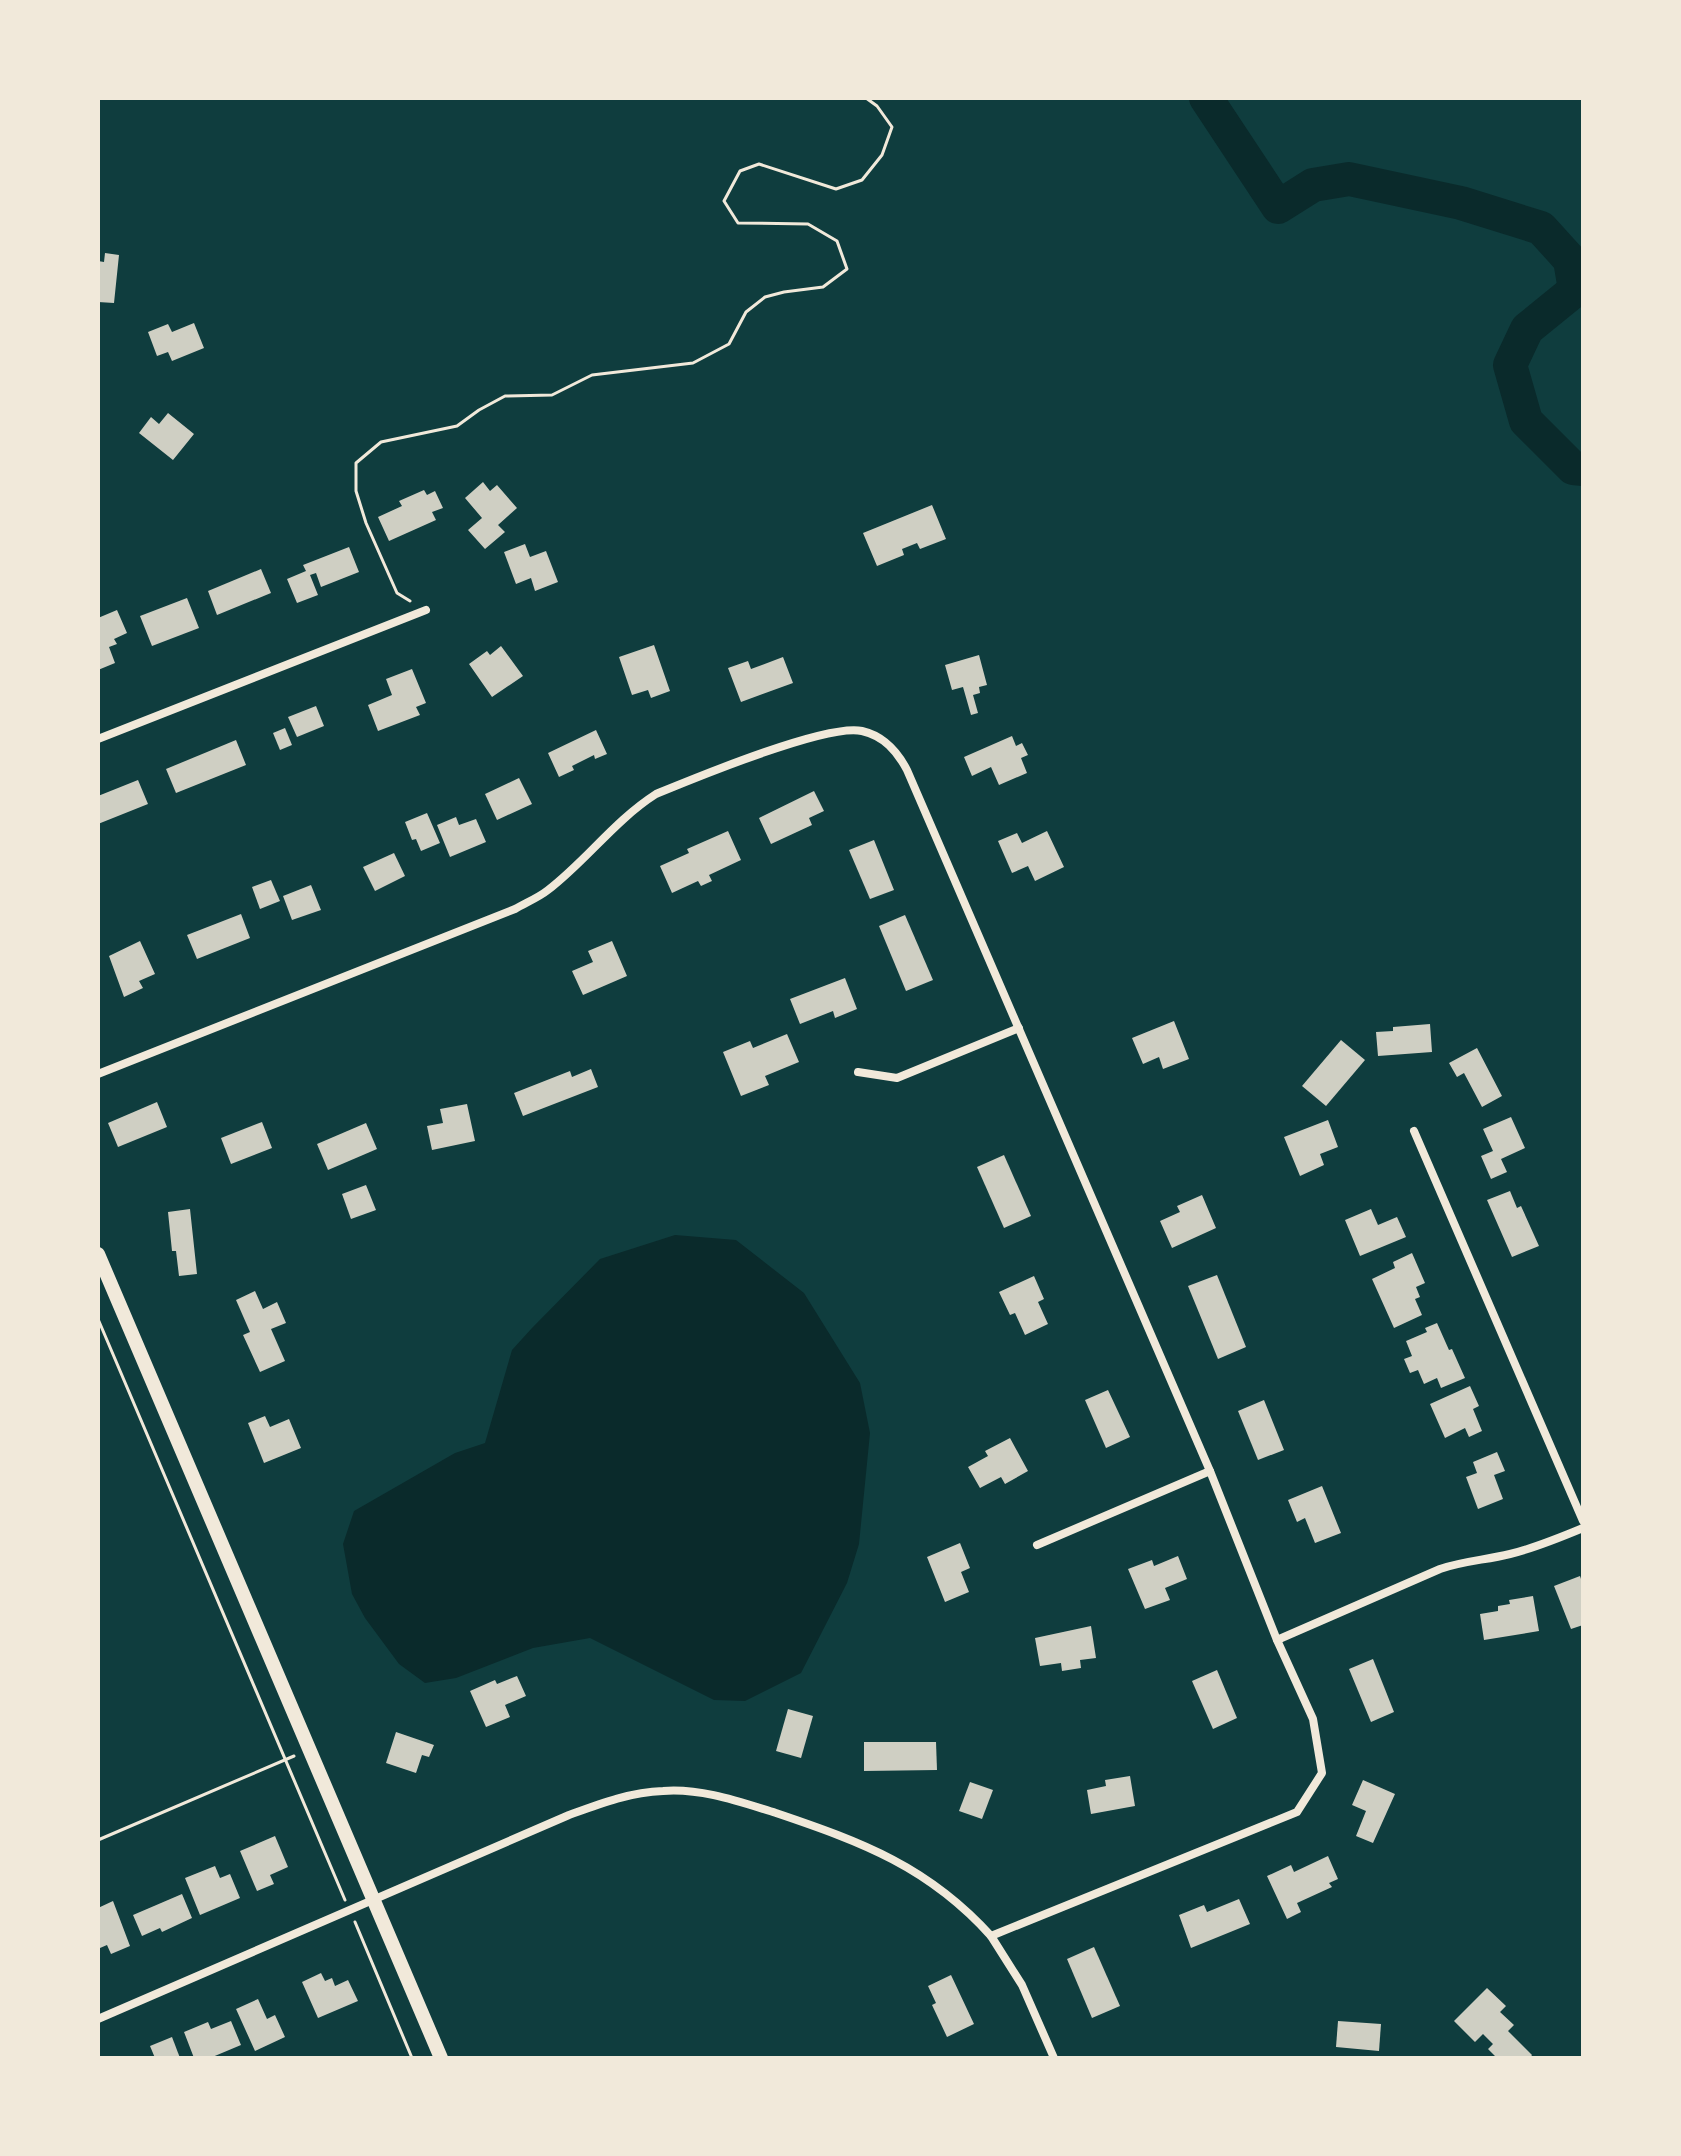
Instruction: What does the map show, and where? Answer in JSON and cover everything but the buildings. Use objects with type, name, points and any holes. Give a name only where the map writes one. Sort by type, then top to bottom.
[{"type":"street","points":[[98,739],[426,610]]},
{"type":"street","points":[[98,1074],[515,909],[545,893],[632,809],[656,794],[828,732],[846,729],[875,735],[899,754],[1210,1471],[1277,1640],[1313,1719],[1322,1773],[1297,1812],[991,1936]]},
{"type":"street","points":[[858,1072],[897,1078],[1019,1028]]},
{"type":"street","points":[[1414,1131],[1583,1521]]},
{"type":"street","points":[[98,1254],[441,2058]]},
{"type":"street","points":[[1037,1545],[1210,1471]]},
{"type":"street","points":[[1277,1640],[1440,1569],[1460,1562],[1506,1556],[1534,1548],[1583,1528]]},
{"type":"street","points":[[98,2019],[569,1815],[636,1794],[675,1791],[730,1798],[825,1830],[892,1857],[931,1881],[972,1915],[991,1936],[1022,1985],[1054,2058]]},
{"type":"path","points":[[426,610],[397,593],[391,581],[356,491],[356,463],[381,442],[457,426],[505,396],[552,395],[592,375],[693,363],[729,344],[746,312],[765,297],[823,287],[847,269],[837,241],[808,224],[738,223],[724,201],[740,171],[759,164],[836,189],[862,180],[882,155],[892,127],[877,106],[866,98]]},
{"type":"path","points":[[98,1319],[412,2058]]},
{"type":"path","points":[[98,1840],[309,1750]]},
{"type":"water","points":[[675,1235],[736,1240],[804,1293],[860,1383],[870,1433],[859,1544],[847,1583],[801,1673],[745,1701],[714,1700],[590,1638],[533,1648],[456,1678],[425,1683],[399,1664],[365,1618],[352,1594],[343,1544],[354,1511],[455,1453],[485,1443],[512,1350],[532,1328],[600,1259]]},
{"type":"waterway","points":[[1206,98],[1278,207],[1313,185],[1349,179],[1461,203],[1541,228],[1570,260],[1575,290],[1527,329],[1510,365],[1526,421],[1573,468],[1583,469]]}]
